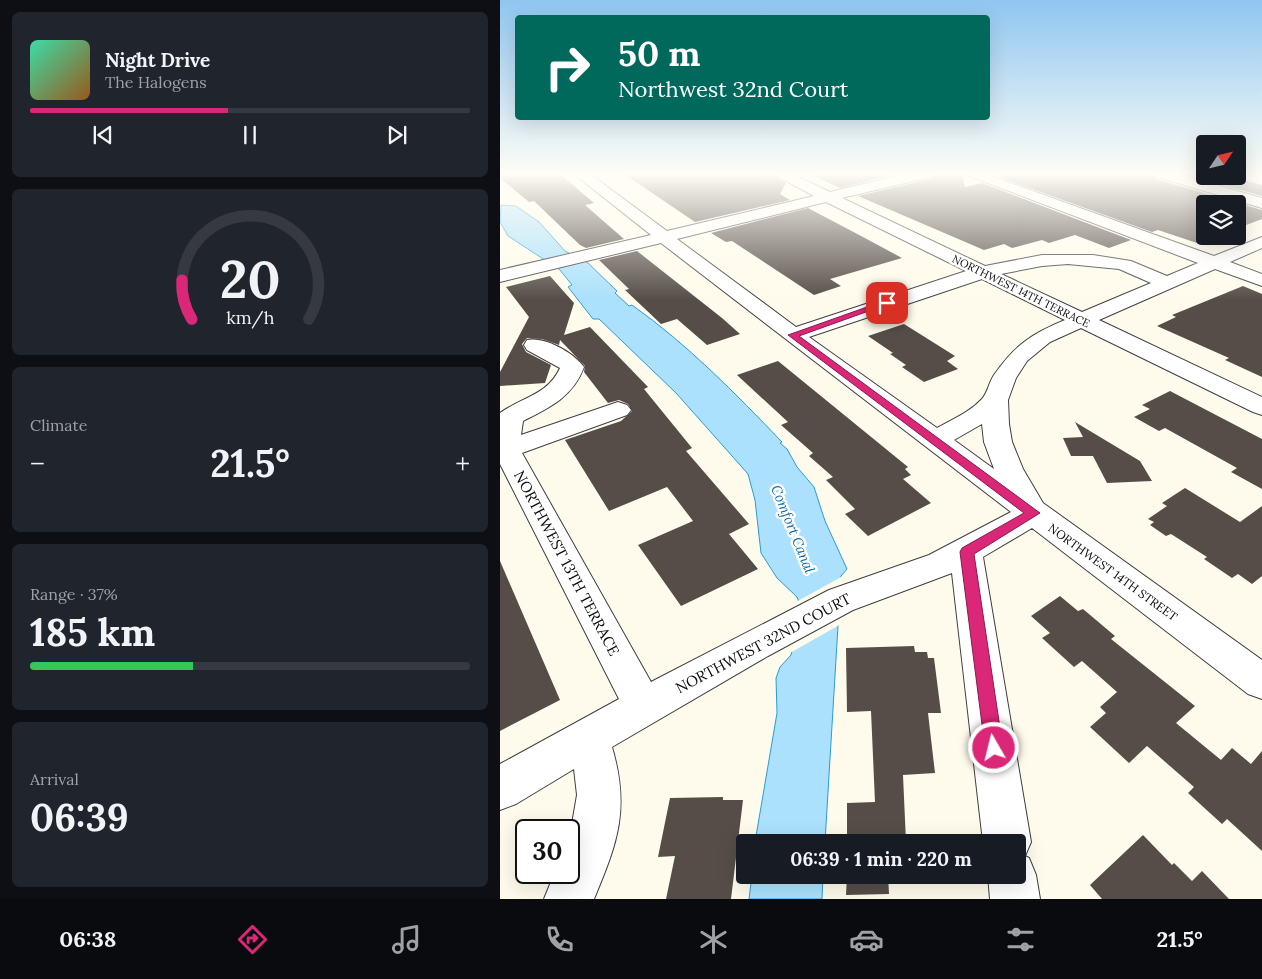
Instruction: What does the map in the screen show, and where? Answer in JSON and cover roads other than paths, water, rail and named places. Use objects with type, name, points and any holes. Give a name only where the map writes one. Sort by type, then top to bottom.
[{"type":"street","name":"NORTHWEST 14TH STREET","points":[[636,216],[793,335],[1262,682]]},
{"type":"street","points":[[500,276],[753,216]]},
{"type":"street","name":"NORTHWEST 14TH TERRACE","points":[[866,216],[1262,407]]},
{"type":"street","points":[[1086,216],[1262,280]]},
{"type":"street","points":[[935,440],[970,422],[995,400],[1007,373],[1025,350],[1042,337],[1262,242]]},
{"type":"street","points":[[793,335],[981,271],[1049,260],[1097,261],[1120,264],[1156,260],[1164,256],[1165,245]]},
{"type":"street","points":[[1120,264],[1165,283]]},
{"type":"street","points":[[535,345],[569,363],[572,367],[570,374],[560,389],[552,396],[510,417],[506,450],[618,410]]},
{"type":"street","points":[[995,400],[996,432],[1007,467],[1033,513]]},
{"type":"street","name":"NORTHWEST 13TH TERRACE","points":[[506,450],[644,707]]},
{"type":"street","name":"NORTHWEST 32ND COURT","points":[[500,788],[644,707],[842,600],[872,587],[926,571],[966,552],[1033,513]]},
{"type":"street","points":[[966,552],[1006,834]]},
{"type":"street","points":[[569,899],[589,853],[598,814],[599,782],[588,739]]},
{"type":"street","points":[[1013,884],[1015,899]]},
{"type":"water","name":"Comfort Canal","points":[[500,216],[530,216],[539,222],[565,251],[588,263],[617,291],[615,293],[629,306],[632,305],[672,336],[728,387],[782,442],[780,443],[787,449],[797,467],[814,487],[825,521],[847,569],[841,576],[825,834],[756,834],[777,713],[776,678],[780,667],[791,655],[801,607],[797,597],[777,578],[761,553],[755,500],[748,474],[676,393],[599,319],[593,319],[568,287],[572,285],[560,270],[508,236],[500,222]]},
{"type":"water","points":[[751,884],[823,884],[822,899],[749,899]]}]
